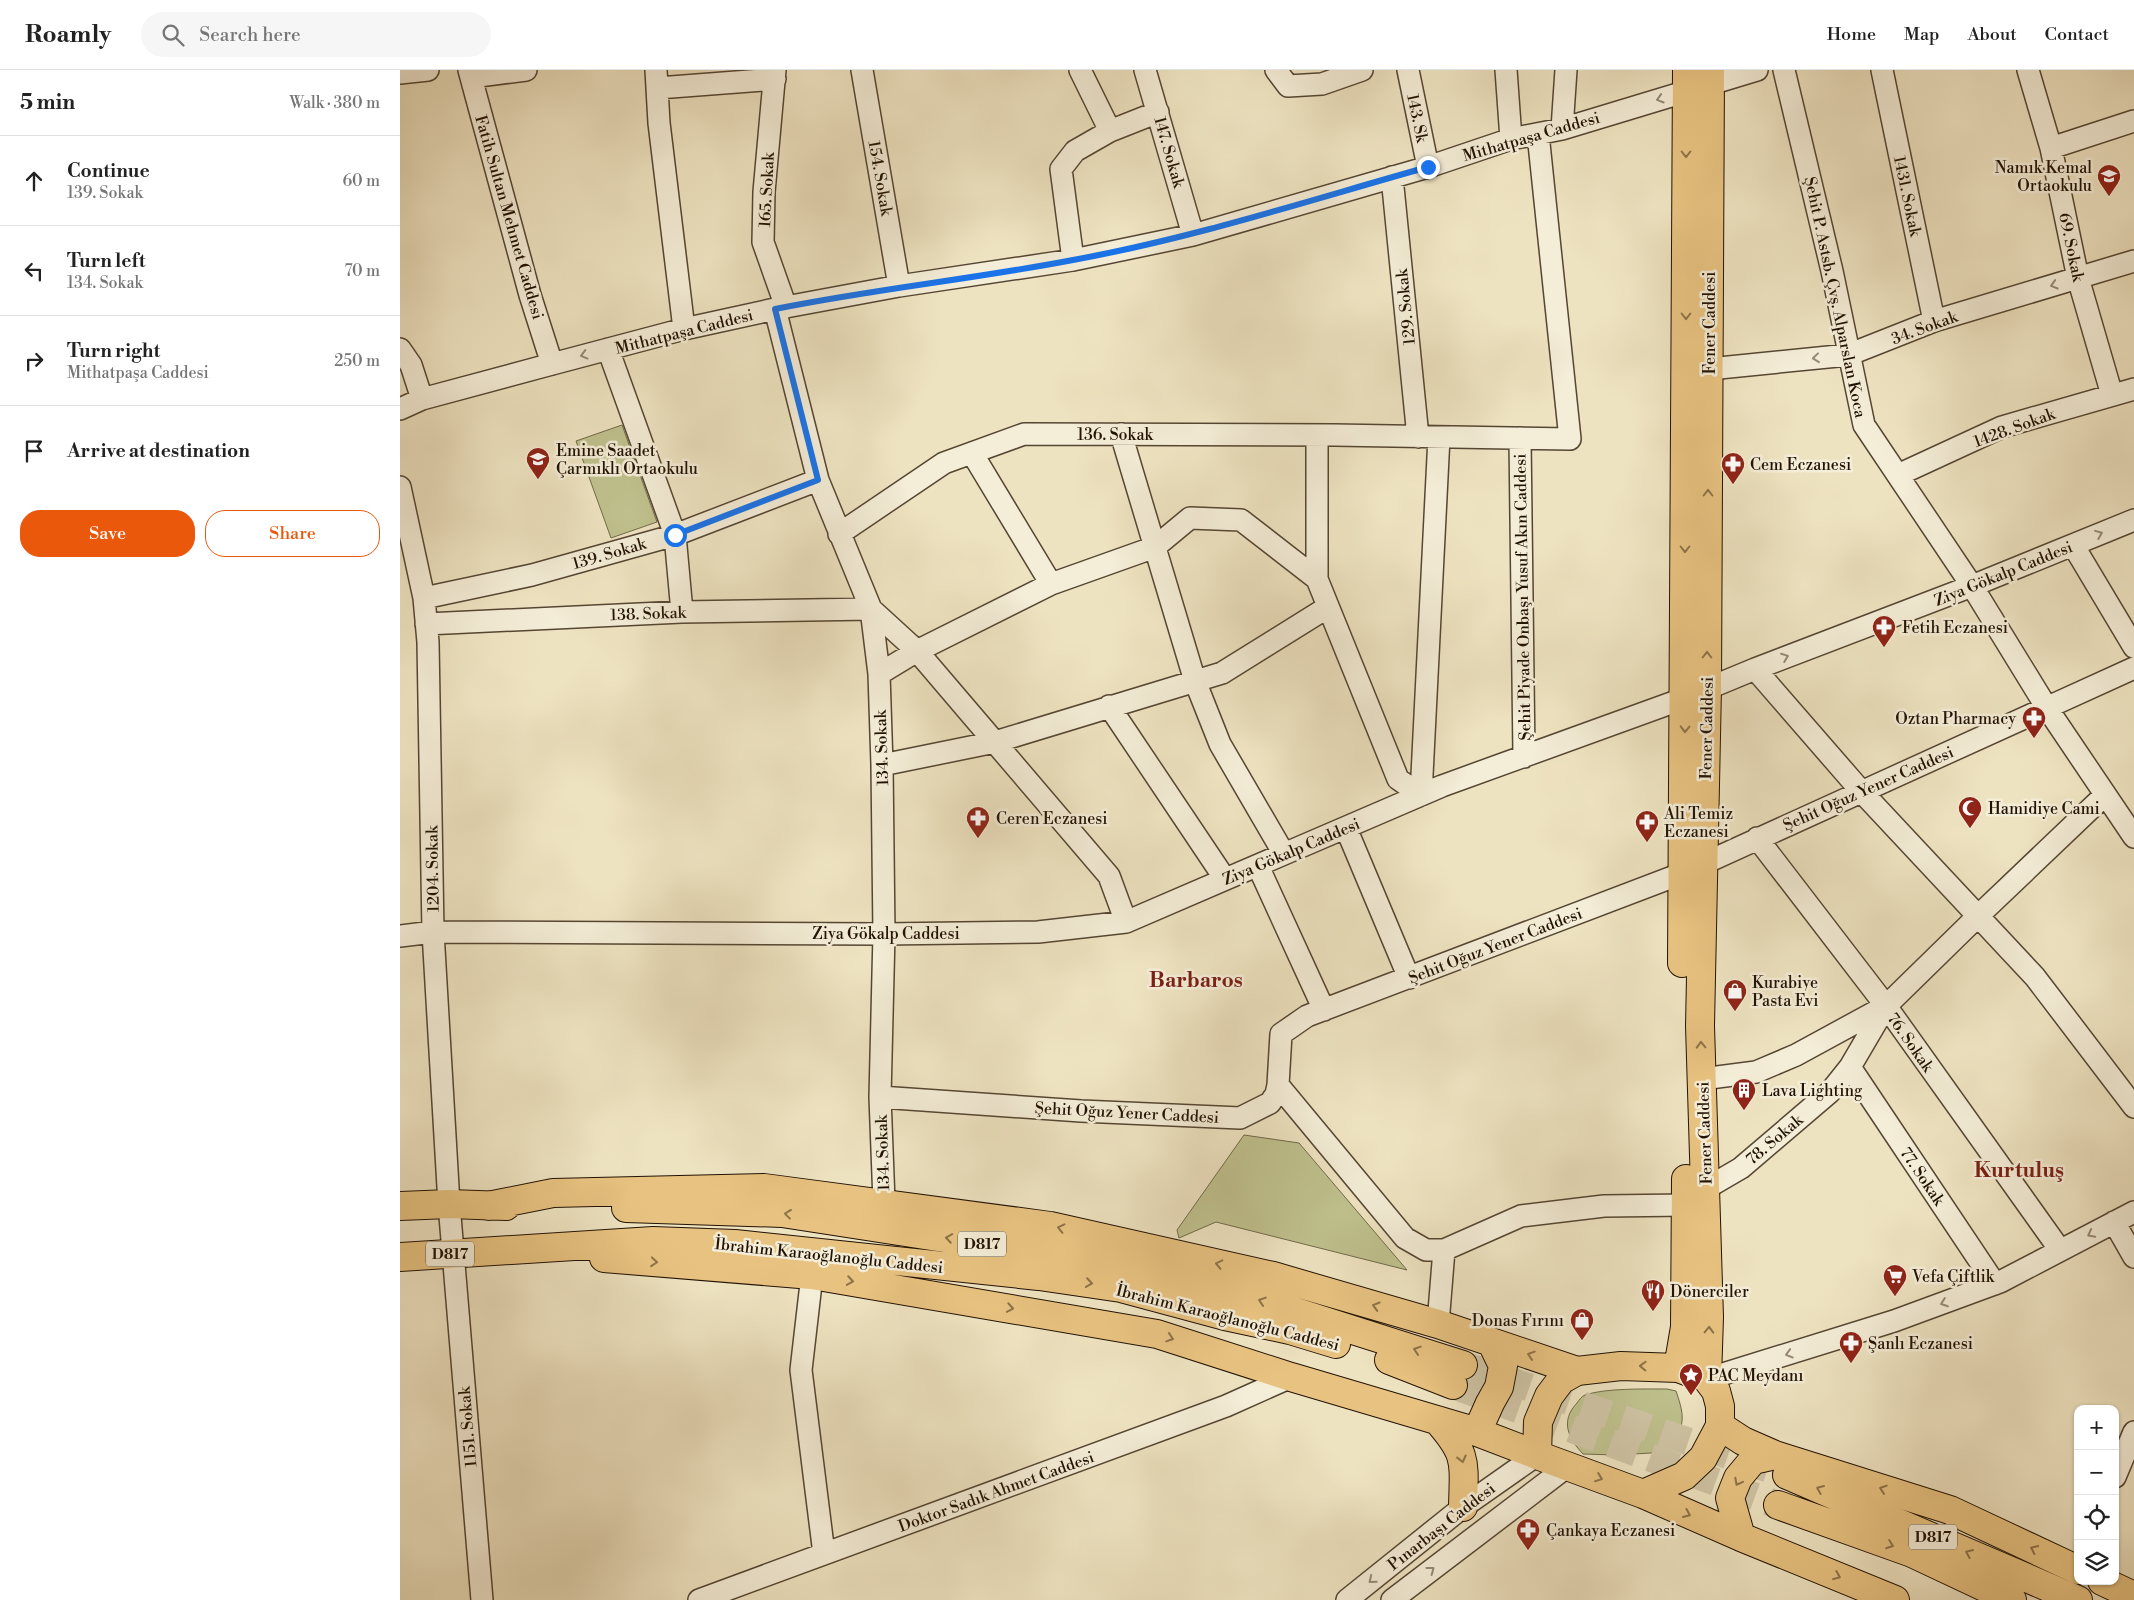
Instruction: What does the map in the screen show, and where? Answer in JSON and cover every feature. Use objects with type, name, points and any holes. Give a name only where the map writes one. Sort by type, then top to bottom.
[{"type":"main road","name":"Fener Caddesi","points":[[1696,693],[1709,369],[1698,79]]},
{"type":"main road","name":"Fener Caddesi","points":[[1698,79],[1696,693],[1693,868],[1682,1028],[1696,1197],[1709,1317],[1707,1379],[1716,1391],[1720,1406],[1720,1426]]},
{"type":"main road","name":"Fener Caddesi","points":[[1678,1368],[1685,1327],[1696,1197],[1702,1079],[1693,868]]},
{"type":"main road","points":[[488,1206],[553,1194],[764,1188],[884,1202],[1050,1226],[1273,1276],[1438,1324],[1577,1370],[1621,1366],[1678,1368],[1707,1379]]},
{"type":"main road","name":"D817","points":[[400,1206],[449,1204],[488,1206]]},
{"type":"main road","name":"İbrahim Karaoğlanoğlu Caddesi","points":[[400,1257],[653,1241],[735,1244],[1048,1277],[1120,1288],[1224,1316],[1290,1330],[1416,1369],[1458,1375],[1252,1298],[1151,1272],[1036,1252],[782,1213],[488,1206]]},
{"type":"main road","points":[[500,1250],[812,1275],[1157,1334],[1291,1377],[1478,1432],[1643,1494],[1879,1597]]},
{"type":"main road","points":[[1478,1432],[1490,1403],[1499,1388],[1503,1366],[1492,1343]]},
{"type":"main road","points":[[1537,1455],[1538,1422],[1549,1396],[1561,1380],[1577,1370]]},
{"type":"main road","points":[[1437,1420],[1456,1442],[1464,1460],[1463,1507]]},
{"type":"main road","points":[[1643,1494],[1684,1476],[1703,1458],[1720,1426],[1781,1465]]},
{"type":"main road","points":[[1741,1537],[1730,1498],[1738,1478],[1753,1460],[1781,1465],[1950,1510],[2074,1568]]},
{"type":"main road","name":"D817","points":[[1781,1465],[2078,1600]]},
{"type":"main road","name":"D817","points":[[1778,1505],[1912,1553],[2012,1600]]},
{"type":"main road","points":[[2111,1585],[2134,1596]]},
{"type":"street","points":[[400,74],[428,70]]},
{"type":"street","points":[[470,73],[526,70]]},
{"type":"street","name":"154. Sokak","points":[[862,70],[899,286]]},
{"type":"street","points":[[1080,70],[1110,131]]},
{"type":"street","name":"147. Sokak","points":[[1145,70],[1193,235]]},
{"type":"street","points":[[1276,70],[1288,86],[1322,84],[1362,70]]},
{"type":"street","name":"143. Sk","points":[[1408,70],[1428,167]]},
{"type":"street","points":[[1506,70],[1510,139]]},
{"type":"street","points":[[1562,129],[1566,70]]},
{"type":"street","name":"Mithatpaşa Caddesi","points":[[400,409],[422,399],[684,329],[780,308],[899,286],[1073,260],[1193,235],[1428,167],[1510,139],[1562,129],[1698,79],[1757,70]]},
{"type":"street","name":"Şehit P. Astsb. Çvş. Alparslan Koca","points":[[1784,70],[1832,271],[1864,426],[1972,586],[2047,708],[2134,837]]},
{"type":"street","name":"1431. Sokak","points":[[1882,70],[1934,321]]},
{"type":"street","name":"69. Sokak","points":[[2028,70],[2051,148],[2078,278],[2112,395]]},
{"type":"street","name":"Fatih Sultan Mehmet Caddesi","points":[[470,73],[530,295],[552,364]]},
{"type":"street","points":[[684,329],[659,123],[657,79],[775,75]]},
{"type":"street","name":"165. Sokak","points":[[775,75],[764,192],[763,242],[780,308]]},
{"type":"street","points":[[1073,260],[1061,169],[1075,151],[1110,131],[1158,112]]},
{"type":"street","points":[[2051,148],[2134,121]]},
{"type":"street","name":"136. Sokak","points":[[839,534],[944,463],[1024,434],[1317,435],[1570,439],[1538,134]]},
{"type":"street","name":"129. Sokak","points":[[1392,177],[1429,437],[1421,795]]},
{"type":"street","name":"34. Sokak","points":[[1709,369],[1848,355],[1934,321],[2134,261]]},
{"type":"street","name":"134. Sokak","points":[[780,308],[818,480],[871,609],[879,674],[884,934],[880,1097],[884,1202]]},
{"type":"street","points":[[400,348],[411,365],[422,399]]},
{"type":"street","points":[[608,349],[675,535],[682,612]]},
{"type":"street","name":"1428. Sokak","points":[[1898,475],[2002,428],[2134,389]]},
{"type":"street","points":[[1121,434],[1195,681],[1220,744],[1284,854]]},
{"type":"street","points":[[1317,435],[1317,579],[1398,779],[1421,795]]},
{"type":"street","name":"Şehit Piyade Onbaşı Yusuf Akın Caddesi","points":[[1520,438],[1524,757]]},
{"type":"street","points":[[972,453],[1051,584]]},
{"type":"street","name":"139. Sokak","points":[[424,598],[532,575],[675,535],[818,480]]},
{"type":"street","name":"1204. Sokak","points":[[400,487],[424,598],[426,624],[433,932],[452,1253]]},
{"type":"street","points":[[879,674],[917,651],[1051,584],[1155,547],[1190,518],[1241,520],[1317,579]]},
{"type":"street","name":"Ziya Gökalp Caddesi","points":[[400,936],[433,932],[884,934],[1038,932],[1126,922],[1421,795],[1696,693],[1972,586],[2134,520]]},
{"type":"street","points":[[2073,545],[2134,647]]},
{"type":"street","points":[[882,765],[995,742],[1222,673],[1328,607]]},
{"type":"street","points":[[871,609],[917,651],[1109,876],[1126,922]]},
{"type":"street","name":"138. Sokak","points":[[426,624],[682,612],[871,609]]},
{"type":"street","name":"Şehit Oğuz Yener Caddesi","points":[[880,1097],[1081,1111],[1240,1118],[1270,1103],[1278,1085],[1281,1034],[1307,1016],[1693,868],[2134,668]]},
{"type":"street","points":[[1755,669],[1861,791],[2035,977],[2134,1107]]},
{"type":"street","points":[[1109,706],[1225,879]]},
{"type":"street","points":[[1702,1079],[1756,1072],[1796,1055],[1886,1006],[2105,795]]},
{"type":"street","points":[[1346,828],[1409,978]]},
{"type":"street","name":"76. Sokak","points":[[1757,838],[1886,1006],[2060,1250]]},
{"type":"street","points":[[1258,866],[1324,1010]]},
{"type":"street","name":"78. Sokak","points":[[1696,1197],[1741,1168],[1830,1092],[1850,1067],[1886,1006]]},
{"type":"street","name":"77. Sokak","points":[[1850,1067],[1995,1284]]},
{"type":"street","points":[[1278,1085],[1405,1238],[1426,1250],[1444,1250],[1521,1216],[1696,1197]]},
{"type":"street","points":[[1707,1379],[1894,1322],[1995,1284],[2134,1212]]},
{"type":"street","points":[[2114,1222],[2134,1257]]},
{"type":"street","points":[[1438,1324],[1444,1250]]},
{"type":"street","name":"1151. Sokak","points":[[452,1253],[482,1600]]},
{"type":"street","points":[[812,1275],[801,1370],[824,1554]]},
{"type":"street","name":"Doktor Sadık Ahmet Caddesi","points":[[699,1600],[1226,1406],[1291,1377]]},
{"type":"street","points":[[2119,1468],[2134,1432]]},
{"type":"street","name":"Pınarbaşı Caddesi","points":[[1347,1600],[1463,1507],[1537,1455]]},
{"type":"street","name":"Pınarbaşı Caddesi","points":[[1392,1600],[1568,1466]]},
{"type":"green space","points":[[622,425],[657,522],[611,538],[576,441]]},
{"type":"green space","points":[[1244,1135],[1299,1143],[1407,1270],[1216,1222],[1179,1238],[1177,1230]]},
{"type":"green space","points":[[1667,1389],[1676,1391],[1682,1416],[1678,1435],[1669,1452],[1616,1455],[1583,1454],[1573,1442],[1567,1423],[1572,1410],[1584,1396],[1614,1390]]},
{"type":"tunnel","points":[[1463,1365],[1787,1475]]},
{"type":"tunnel","points":[[1453,1385],[1778,1505]]},
{"type":"place","name":"Namık Kemal Ortaokulu","points":[[2109,197]]},
{"type":"place","name":"Emine Saadet Çarmıklı Ortaokulu","points":[[538,480]]},
{"type":"place","name":"Cem Eczanesi","points":[[1733,485]]},
{"type":"place","name":"Fetih Eczanesi","points":[[1884,648]]},
{"type":"place","name":"Oztan Pharmacy","points":[[2034,739]]},
{"type":"place","name":"Hamidiye Cami","points":[[1970,829]]},
{"type":"place","name":"Ceren Eczanesi","points":[[978,839]]},
{"type":"place","name":"Ali Temiz Eczanesi","points":[[1647,843]]},
{"type":"place","name":"Kurabiye Pasta Evi","points":[[1735,1012]]},
{"type":"place","name":"Lava Lighting","points":[[1744,1111]]},
{"type":"place","name":"Vefa Çiftlik","points":[[1895,1297]]},
{"type":"place","name":"Dönerciler","points":[[1653,1312]]},
{"type":"place","name":"Donas Fırını","points":[[1582,1341]]},
{"type":"place","name":"Şanlı Eczanesi","points":[[1851,1364]]},
{"type":"place","name":"PAC Meydanı","points":[[1691,1396]]},
{"type":"place","name":"Çankaya Eczanesi","points":[[1528,1551]]},
{"type":"district","name":"Barbaros","points":[[1196,980]]},
{"type":"district","name":"Kurtuluş","points":[[2019,1170]]},
{"type":"route","points":[[675,535],[818,480],[775,309],[899,286],[917,285],[1073,260],[1193,235],[1428,167]]}]
